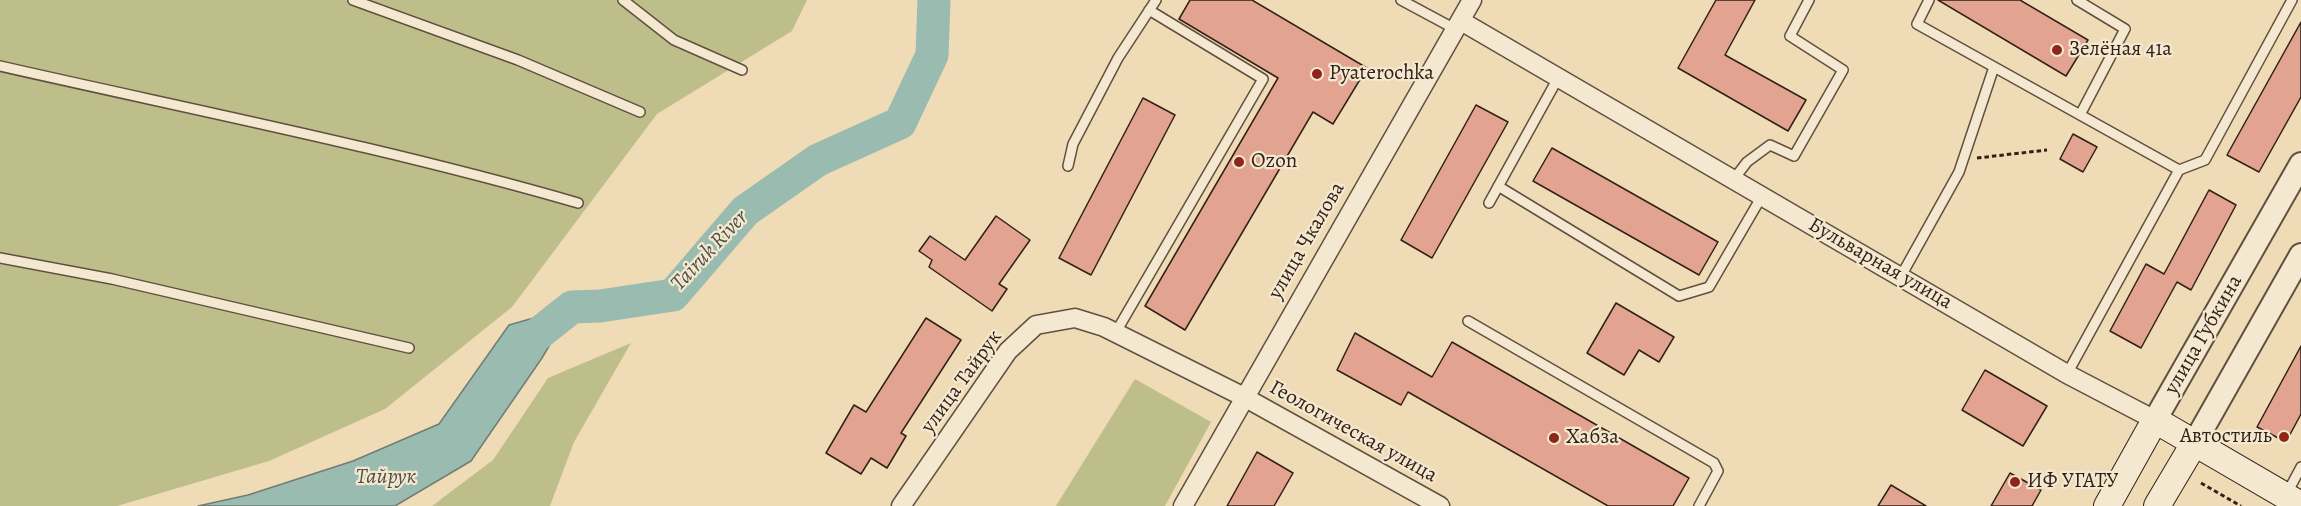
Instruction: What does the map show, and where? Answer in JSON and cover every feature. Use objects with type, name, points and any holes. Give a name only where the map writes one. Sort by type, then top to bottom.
[{"type":"main road","name":"Бульварная улица","points":[[2155,420],[2293,500]]},
{"type":"main road","name":"улица Губкина","points":[[2108,506],[2155,420]]},
{"type":"main road","name":"улица Губкина","points":[[2157,506],[2195,442]]},
{"type":"street","name":"улица Чкалова","points":[[1182,506],[1472,0]]},
{"type":"street","name":"Бульварная улица","points":[[1458,25],[1558,78],[2067,374],[2155,420]]},
{"type":"street","name":"улица Губкина","points":[[2155,420],[2301,164]]},
{"type":"street","name":"улица Губкина","points":[[2195,442],[2301,255]]},
{"type":"street","name":"улица Тайрук","points":[[901,506],[1008,351],[1036,325],[1075,318],[1116,332],[1244,397]]},
{"type":"street","name":"Геологическая улица","points":[[1244,397],[1440,506]]},
{"type":"lane","points":[[353,0],[518,60],[640,112]]},
{"type":"lane","points":[[623,0],[674,40],[742,70]]},
{"type":"lane","points":[[1068,166],[1073,144],[1118,58],[1156,0]]},
{"type":"lane","points":[[1401,0],[1458,25]]},
{"type":"lane","points":[[1734,179],[1747,162],[1770,145],[1794,156],[1843,70],[1790,36],[1809,0]]},
{"type":"lane","points":[[1929,0],[1917,24],[2179,170]]},
{"type":"lane","points":[[2077,0],[2126,29],[2080,115]]},
{"type":"lane","points":[[2067,374],[2179,170],[2205,160],[2292,0]]},
{"type":"lane","points":[[1116,332],[1263,79],[1149,10]]},
{"type":"lane","points":[[0,66],[344,141],[474,173],[578,203]]},
{"type":"lane","points":[[1900,276],[1959,172],[1994,67]]},
{"type":"lane","points":[[1489,202],[1558,78]]},
{"type":"lane","points":[[1498,186],[1679,296],[1709,287],[1762,196]]},
{"type":"lane","points":[[0,258],[112,279],[409,348]]},
{"type":"lane","points":[[1468,321],[1714,463],[1718,471],[1699,506]]},
{"type":"lane","points":[[2293,500],[2301,467]]},
{"type":"path","points":[[1963,159],[2047,150]]},
{"type":"path","points":[[2201,483],[2241,506]]},
{"type":"green space","points":[[0,0],[807,0],[792,31],[657,114],[512,307],[385,409],[269,461],[117,506],[0,506]]},
{"type":"green space","points":[[631,343],[574,442],[550,506],[432,506],[493,460],[548,378]]},
{"type":"green space","points":[[1135,379],[1211,422],[1165,506],[1056,506]]},
{"type":"water","name":"Тайрук","points":[[572,307],[542,358],[471,461],[395,506],[198,506],[248,495],[353,461],[439,424],[509,325]]},
{"type":"building","points":[[1190,0],[1252,0],[1367,68],[1333,124],[1313,112],[1185,330],[1145,306],[1278,78],[1179,19]]},
{"type":"building","points":[[1716,0],[1755,0],[1725,55],[1806,100],[1788,131],[1678,68]]},
{"type":"building","points":[[1938,0],[2020,0],[2088,40],[2066,76]]},
{"type":"building","points":[[2301,22],[2301,97],[2259,172],[2227,155]]},
{"type":"building","points":[[1143,98],[1175,115],[1091,275],[1059,258]]},
{"type":"building","points":[[1476,105],[1508,122],[1432,258],[1401,240]]},
{"type":"building","points":[[2073,134],[2097,147],[2083,172],[2060,159]]},
{"type":"building","points":[[1552,148],[1718,242],[1699,275],[1533,181]]},
{"type":"building","points":[[2209,190],[2236,205],[2191,290],[2177,282],[2141,348],[2110,331],[2146,264],[2164,274]]},
{"type":"building","points":[[996,216],[1030,240],[999,284],[1007,289],[992,311],[929,267],[932,260],[919,251],[930,236],[965,260]]},
{"type":"building","points":[[1616,303],[1674,337],[1659,362],[1639,350],[1624,375],[1587,353]]},
{"type":"building","points":[[926,318],[961,340],[901,433],[906,436],[887,468],[871,458],[861,474],[826,453],[854,405],[866,412]]},
{"type":"building","name":"Хабза","points":[[1355,333],[1432,377],[1452,342],[1689,478],[1673,506],[1608,506],[1408,392],[1401,405],[1337,370]]},
{"type":"building","points":[[2301,346],[2301,414],[2286,442],[2257,427]]},
{"type":"building","points":[[1985,370],[2047,406],[2023,446],[1962,410]]},
{"type":"building","points":[[1257,452],[1293,473],[1274,506],[1227,506]]},
{"type":"building","name":"ИФ УГАТУ","points":[[2010,473],[2041,490],[2032,506],[1991,506]]},
{"type":"building","points":[[1891,485],[1926,506],[1878,506]]},
{"type":"waterway","name":"Tairuk River","points":[[538,334],[572,307],[600,306],[673,295],[745,211],[818,160],[900,123],[932,55],[934,0]]},
{"type":"place","name":"Зелёная 41а","points":[[2057,50]]},
{"type":"place","name":"Pyaterochka","points":[[1317,74]]},
{"type":"place","name":"Ozon","points":[[1239,162]]},
{"type":"place","name":"Автостиль","points":[[2284,437]]},
{"type":"place","name":"Хабза","points":[[1554,438]]},
{"type":"place","name":"ИФ УГАТУ","points":[[2015,482]]}]
